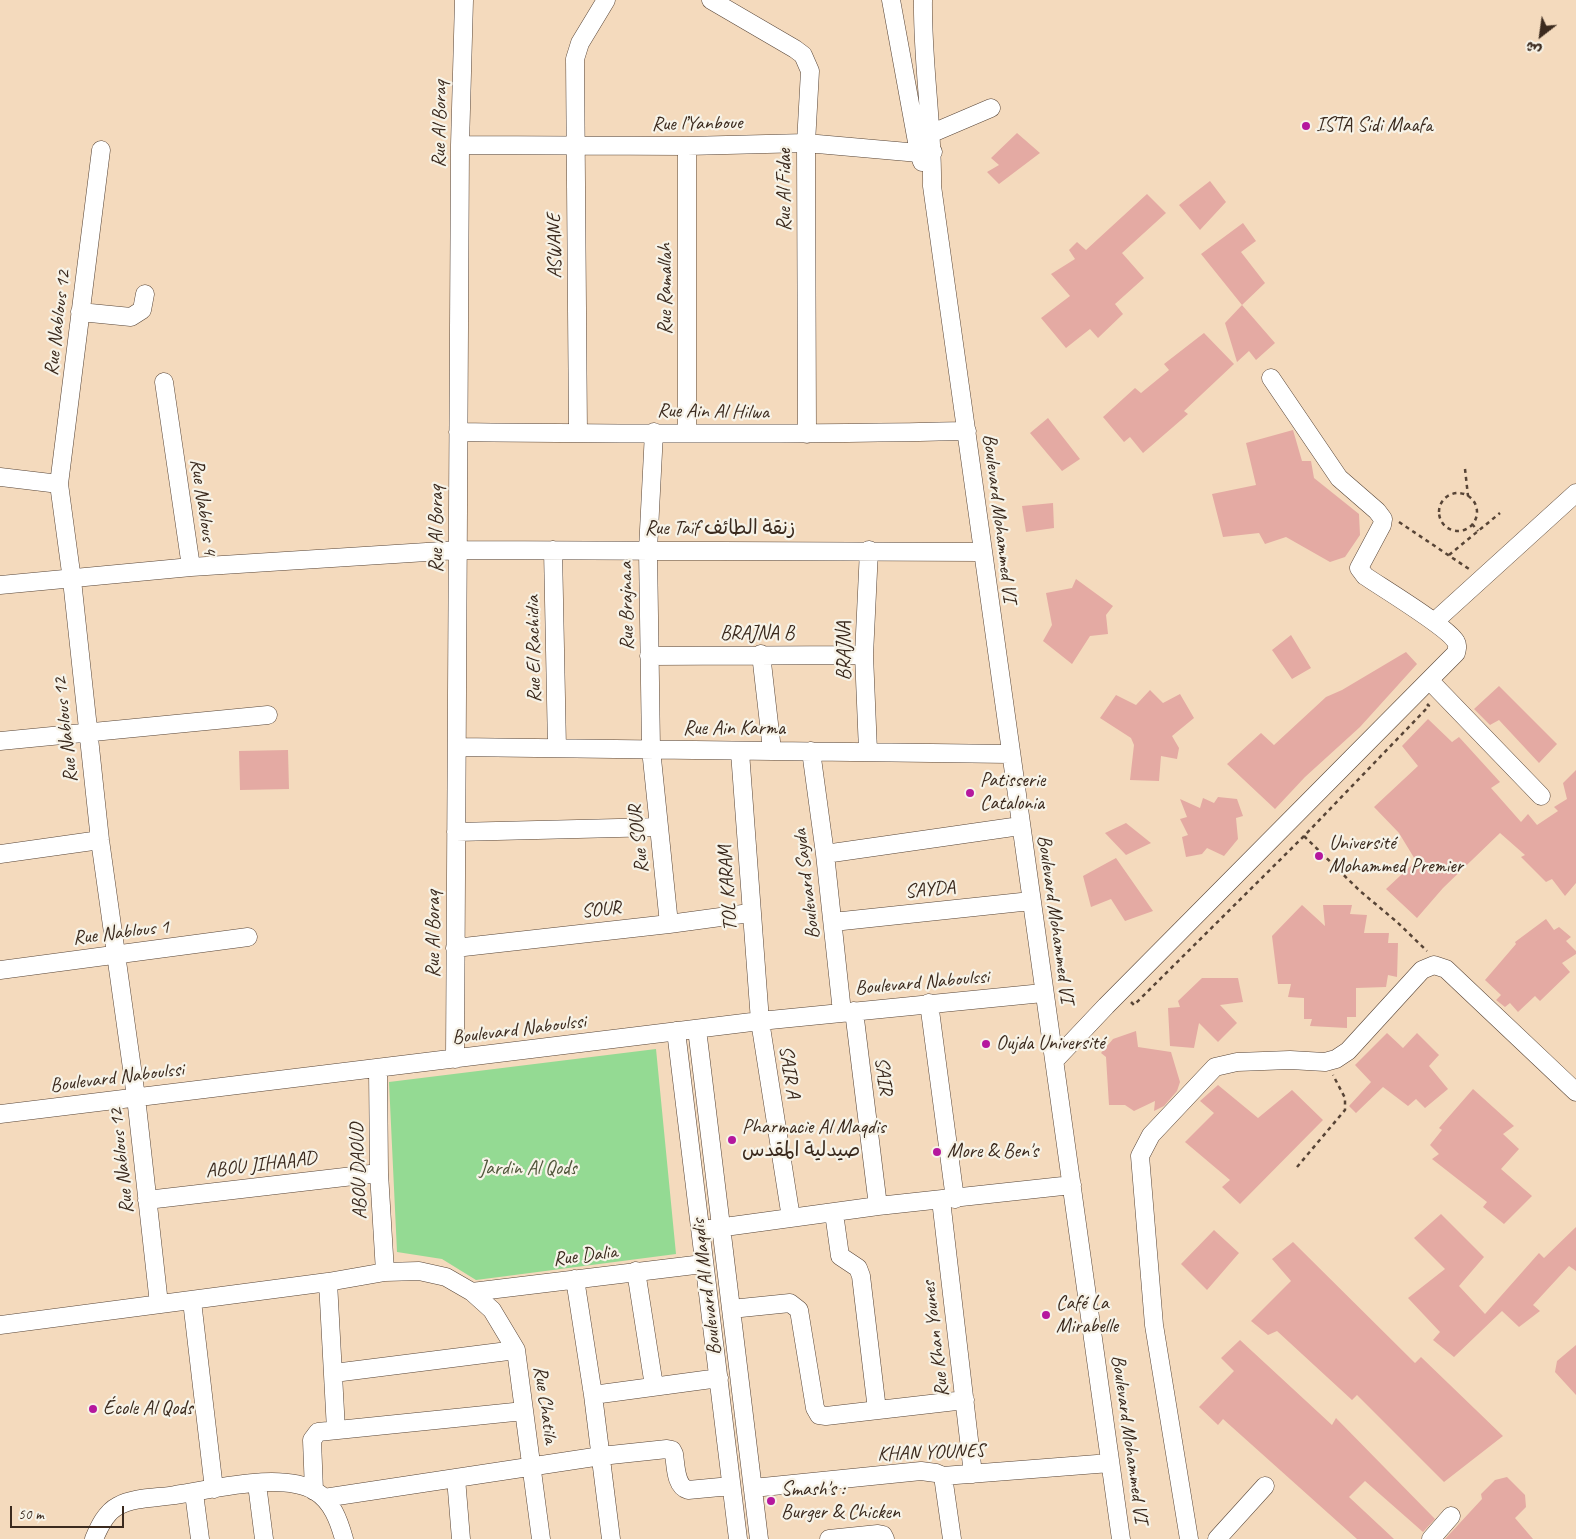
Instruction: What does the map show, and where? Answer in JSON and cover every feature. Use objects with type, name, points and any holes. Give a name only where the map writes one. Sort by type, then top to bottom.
[{"type":"street","name":"Rue Al Boraq","points":[[455,1059],[460,145],[464,0]]},
{"type":"street","name":"ASWANE","points":[[578,433],[575,59],[580,43],[606,0]]},
{"type":"street","name":"Rue Al Fidae","points":[[711,0],[802,55],[810,71],[806,143],[807,434]]},
{"type":"street","name":"Boulevard Mohammed VI","points":[[891,0],[932,186],[1043,993],[1055,1060],[1121,1539]]},
{"type":"street","name":"Boulevard Mohammed VI","points":[[923,0],[922,42],[930,134],[926,153]]},
{"type":"street","points":[[930,134],[991,108]]},
{"type":"street","name":"Rue l’Yanboue","points":[[460,145],[687,146],[806,143],[926,153]]},
{"type":"street","name":"Rue Ramallah","points":[[687,146],[687,432]]},
{"type":"street","name":"Rue Nablous 12","points":[[101,150],[59,484],[72,580],[100,840],[118,956],[136,1097],[159,1304]]},
{"type":"street","points":[[80,312],[131,317],[142,310],[145,294]]},
{"type":"street","points":[[1055,1060],[1106,1006],[1454,657],[1457,649],[1455,640],[1434,622],[1365,576],[1359,568],[1382,525],[1382,519],[1377,511],[1339,478],[1271,378]]},
{"type":"street","name":"Rue Nablous 4","points":[[0,585],[72,580],[191,566],[164,382]]},
{"type":"street","name":"Rue Ain Al Hilwa","points":[[458,432],[807,434],[967,431]]},
{"type":"street","name":"Rue Brajna.a","points":[[651,749],[648,550],[654,432]]},
{"type":"street","points":[[0,477],[59,484]]},
{"type":"street","points":[[1434,622],[1576,493]]},
{"type":"street","name":"Rue Taïf زنقة الطائف","points":[[191,566],[458,550],[869,550],[982,552]]},
{"type":"street","name":"Rue El Rachidia","points":[[553,550],[557,748]]},
{"type":"street","name":"BRAJNA","points":[[868,751],[864,655],[869,550]]},
{"type":"street","points":[[761,654],[772,750]]},
{"type":"street","name":"BRAJNA B","points":[[649,656],[864,655]]},
{"type":"street","points":[[1430,681],[1541,796]]},
{"type":"street","points":[[0,741],[87,731],[268,715]]},
{"type":"street","name":"Rue Ain Karma","points":[[457,747],[1010,754]]},
{"type":"street","name":"Rue SOUR","points":[[651,749],[668,924]]},
{"type":"street","name":"Boulevard Sayda","points":[[811,751],[833,922],[848,1011]]},
{"type":"street","name":"TOL KARAM","points":[[740,752],[750,913],[760,1021]]},
{"type":"street","points":[[825,854],[1020,826]]},
{"type":"street","points":[[456,832],[659,827]]},
{"type":"street","points":[[0,854],[100,840]]},
{"type":"street","name":"SAYDA","points":[[833,922],[1031,901]]},
{"type":"street","name":"SOUR","points":[[455,948],[750,913]]},
{"type":"street","name":"Rue Nablous 1","points":[[0,970],[248,938]]},
{"type":"street","points":[[1189,1539],[1154,1325],[1140,1156],[1151,1135],[1215,1067],[1237,1062],[1290,1060],[1325,1062],[1336,1059],[1348,1050],[1422,970],[1434,965],[1446,968],[1576,1092]]},
{"type":"street","name":"Boulevard Naboulssi","points":[[0,1114],[760,1021],[1043,993]]},
{"type":"street","name":"Rue Khan Younes","points":[[929,1003],[973,1474]]},
{"type":"street","name":"SAIR","points":[[848,1011],[878,1206]]},
{"type":"street","name":"SAIR A","points":[[760,1021],[791,1218]]},
{"type":"street","name":"Boulevard Al Maqdis","points":[[697,1029],[759,1539]]},
{"type":"street","name":"Boulevard Al Maqdis","points":[[676,1031],[738,1539]]},
{"type":"street","name":"ABOU DAOUD","points":[[378,1068],[379,1173],[384,1272]]},
{"type":"street","name":"ABOU JIHAAAD","points":[[147,1200],[379,1173]]},
{"type":"street","points":[[699,1230],[878,1206],[1072,1184]]},
{"type":"street","points":[[834,1213],[840,1256],[858,1268],[861,1276],[877,1410]]},
{"type":"street","name":"Rue Dalia","points":[[472,1292],[704,1264]]},
{"type":"street","points":[[636,1271],[654,1386]]},
{"type":"street","name":"Rue Chatila","points":[[0,1325],[192,1301],[328,1282],[384,1272],[429,1272],[446,1277],[472,1292],[492,1310],[516,1350],[540,1539]]},
{"type":"street","points":[[574,1279],[593,1395],[611,1539]]},
{"type":"street","points":[[328,1282],[336,1430]]},
{"type":"street","points":[[192,1301],[214,1489]]},
{"type":"street","points":[[731,1309],[790,1303],[795,1305],[799,1310],[815,1408],[819,1415],[826,1416],[965,1400]]},
{"type":"street","points":[[334,1373],[516,1350]]},
{"type":"street","points":[[593,1395],[719,1378]]},
{"type":"street","points":[[319,1494],[314,1436],[318,1432],[524,1410]]},
{"type":"street","points":[[319,1494],[456,1478],[601,1456],[667,1449],[674,1454],[679,1484],[682,1489],[731,1486]]},
{"type":"street","name":"KHAN YOUNES","points":[[753,1488],[921,1471],[936,1473],[942,1476],[1110,1463]]},
{"type":"street","points":[[942,1476],[952,1539]]},
{"type":"street","points":[[456,1478],[461,1539]]},
{"type":"street","points":[[257,1484],[264,1539]]},
{"type":"street","points":[[94,1539],[108,1515],[121,1504],[257,1484],[299,1485],[319,1494],[335,1512],[344,1539]]},
{"type":"street","points":[[1217,1539],[1265,1486]]},
{"type":"street","points":[[194,1492],[200,1539]]},
{"type":"street","points":[[1431,1539],[1451,1516]]},
{"type":"street","points":[[829,1539],[884,1537]]},
{"type":"path","points":[[1465,469],[1468,496]]},
{"type":"path","points":[[1455,493],[1468,496],[1473,500],[1477,512],[1472,524],[1460,530],[1454,530],[1443,523],[1440,517],[1440,504],[1444,499],[1455,493]]},
{"type":"path","points":[[1377,511],[1379,509],[1483,578]]},
{"type":"path","points":[[1450,555],[1500,513]]},
{"type":"path","points":[[1472,524],[1478,531]]},
{"type":"path","points":[[1304,836],[1360,891],[1397,922],[1428,952],[1434,965]]},
{"type":"path","points":[[1297,1167],[1345,1110],[1343,1092],[1325,1062]]},
{"type":"green space","name":"Jardin Al Qods","points":[[656,1049],[676,1254],[476,1280],[442,1259],[397,1252],[389,1082]]},
{"type":"building","points":[[1017,133],[1040,153],[999,184],[987,172],[999,165],[991,158]]},
{"type":"building","points":[[1210,181],[1226,202],[1200,230],[1179,205]]},
{"type":"building","points":[[1147,194],[1166,213],[1122,253],[1144,278],[1115,304],[1123,314],[1098,338],[1090,329],[1066,348],[1041,318],[1070,296],[1051,274],[1075,259],[1069,250],[1077,242],[1086,250]]},
{"type":"building","points":[[1243,223],[1256,241],[1241,252],[1265,283],[1242,305],[1201,254]]},
{"type":"building","points":[[1242,305],[1275,343],[1256,360],[1249,351],[1237,362],[1225,323]]},
{"type":"building","points":[[1204,333],[1234,364],[1184,411],[1188,414],[1143,453],[1130,437],[1124,442],[1103,417],[1135,388],[1141,393],[1169,370],[1164,364]]},
{"type":"building","points":[[1048,418],[1080,459],[1062,471],[1030,433]]},
{"type":"building","points":[[1293,430],[1302,461],[1311,461],[1314,478],[1359,514],[1360,535],[1345,557],[1330,562],[1286,537],[1265,544],[1259,533],[1223,537],[1212,494],[1256,485],[1246,443]]},
{"type":"building","points":[[1053,503],[1054,528],[1026,532],[1022,506]]},
{"type":"building","points":[[1076,579],[1113,606],[1106,615],[1108,634],[1090,636],[1072,664],[1043,641],[1052,625],[1046,593],[1072,588]]},
{"type":"building","points":[[1291,635],[1311,668],[1292,679],[1272,650]]},
{"type":"building","points":[[1406,652],[1417,664],[1360,727],[1305,777],[1275,809],[1227,764],[1261,733],[1274,745],[1326,697],[1342,690]]},
{"type":"building","points":[[1499,686],[1557,744],[1539,763],[1499,720],[1490,725],[1474,709]]},
{"type":"building","points":[[1150,690],[1163,703],[1180,694],[1194,718],[1172,736],[1179,748],[1177,759],[1161,756],[1159,781],[1130,780],[1134,745],[1131,738],[1100,718],[1116,695],[1136,705]]},
{"type":"building","points":[[1428,719],[1452,742],[1459,737],[1500,782],[1491,788],[1521,822],[1528,814],[1537,825],[1558,811],[1554,807],[1567,799],[1563,783],[1576,770],[1576,883],[1565,896],[1552,879],[1546,882],[1521,857],[1525,855],[1500,833],[1443,888],[1417,918],[1386,889],[1416,861],[1399,833],[1374,807],[1418,766],[1402,746]]},
{"type":"building","points":[[288,750],[289,789],[240,790],[239,751]]},
{"type":"building","points":[[1218,797],[1237,799],[1243,816],[1236,818],[1238,839],[1224,856],[1207,848],[1202,854],[1186,857],[1182,837],[1188,835],[1180,819],[1187,817],[1180,799],[1200,808],[1203,798],[1214,803]]},
{"type":"building","points":[[1126,823],[1151,843],[1126,855],[1105,833]]},
{"type":"building","points":[[1116,858],[1153,911],[1125,921],[1111,899],[1091,907],[1083,876]]},
{"type":"building","points":[[1302,905],[1325,926],[1323,905],[1352,905],[1350,914],[1367,915],[1364,933],[1389,933],[1388,943],[1398,943],[1397,977],[1388,975],[1386,987],[1356,988],[1356,1017],[1347,1017],[1347,1028],[1310,1026],[1312,1019],[1304,1019],[1304,998],[1288,997],[1291,984],[1278,984],[1272,936]]},
{"type":"building","points":[[1546,919],[1554,930],[1559,927],[1571,937],[1566,941],[1576,951],[1576,954],[1562,963],[1570,972],[1540,1001],[1535,996],[1518,1012],[1510,1003],[1505,1007],[1496,1000],[1501,995],[1485,980],[1516,944],[1515,942]]},
{"type":"building","points":[[1202,978],[1238,978],[1243,1002],[1220,1005],[1237,1023],[1218,1042],[1199,1023],[1194,1048],[1170,1046],[1168,1008],[1180,1007],[1178,1001]]},
{"type":"building","points":[[1136,1031],[1138,1047],[1171,1052],[1180,1082],[1177,1091],[1164,1106],[1154,1111],[1155,1101],[1134,1111],[1125,1105],[1109,1105],[1106,1057],[1101,1053],[1113,1039]]},
{"type":"building","points":[[1387,1033],[1403,1048],[1417,1033],[1439,1055],[1429,1066],[1448,1089],[1425,1108],[1416,1099],[1408,1106],[1383,1087],[1356,1113],[1349,1106],[1371,1082],[1355,1065]]},
{"type":"building","points":[[1218,1085],[1258,1118],[1292,1090],[1323,1120],[1240,1204],[1222,1187],[1230,1180],[1185,1142],[1214,1113],[1200,1101]]},
{"type":"building","points":[[1473,1089],[1514,1126],[1503,1134],[1519,1149],[1501,1169],[1532,1196],[1504,1224],[1483,1207],[1487,1202],[1432,1159],[1439,1154],[1430,1145],[1442,1130],[1439,1128]]},
{"type":"building","points":[[1441,1214],[1484,1257],[1459,1286],[1485,1314],[1539,1253],[1544,1258],[1576,1227],[1576,1271],[1569,1266],[1533,1305],[1540,1311],[1519,1327],[1502,1311],[1454,1357],[1433,1340],[1440,1332],[1408,1298],[1445,1269],[1414,1238]]},
{"type":"building","points":[[1214,1230],[1239,1253],[1207,1290],[1181,1264]]},
{"type":"building","points":[[1293,1242],[1415,1363],[1421,1357],[1503,1436],[1444,1482],[1357,1395],[1352,1400],[1277,1331],[1268,1335],[1251,1321],[1291,1281],[1272,1259]]},
{"type":"building","points":[[1240,1340],[1332,1425],[1336,1418],[1435,1519],[1423,1532],[1365,1481],[1349,1497],[1394,1539],[1357,1539],[1223,1419],[1218,1425],[1199,1407],[1234,1371],[1221,1358]]},
{"type":"building","points":[[1576,1345],[1576,1395],[1555,1372],[1557,1361]]},
{"type":"building","points":[[1507,1477],[1525,1495],[1526,1507],[1515,1518],[1533,1539],[1445,1539],[1482,1499],[1481,1494],[1495,1480]]},
{"type":"place","name":"ISTA Sidi Maafa","points":[[1306,126]]},
{"type":"place","name":"Patisserie Catalonia","points":[[970,793]]},
{"type":"place","name":"Université Mohammed Premier","points":[[1319,856]]},
{"type":"place","name":"Oujda Université","points":[[986,1044]]},
{"type":"place","name":"Pharmacie Al Maqdis صيدلية المقدس","points":[[732,1140]]},
{"type":"place","name":"More & Ben's","points":[[937,1152]]},
{"type":"place","name":"Café La Mirabelle","points":[[1046,1315]]},
{"type":"place","name":"École Al Qods","points":[[93,1409]]},
{"type":"place","name":"Smash's : Burger & Chicken","points":[[771,1501]]}]
